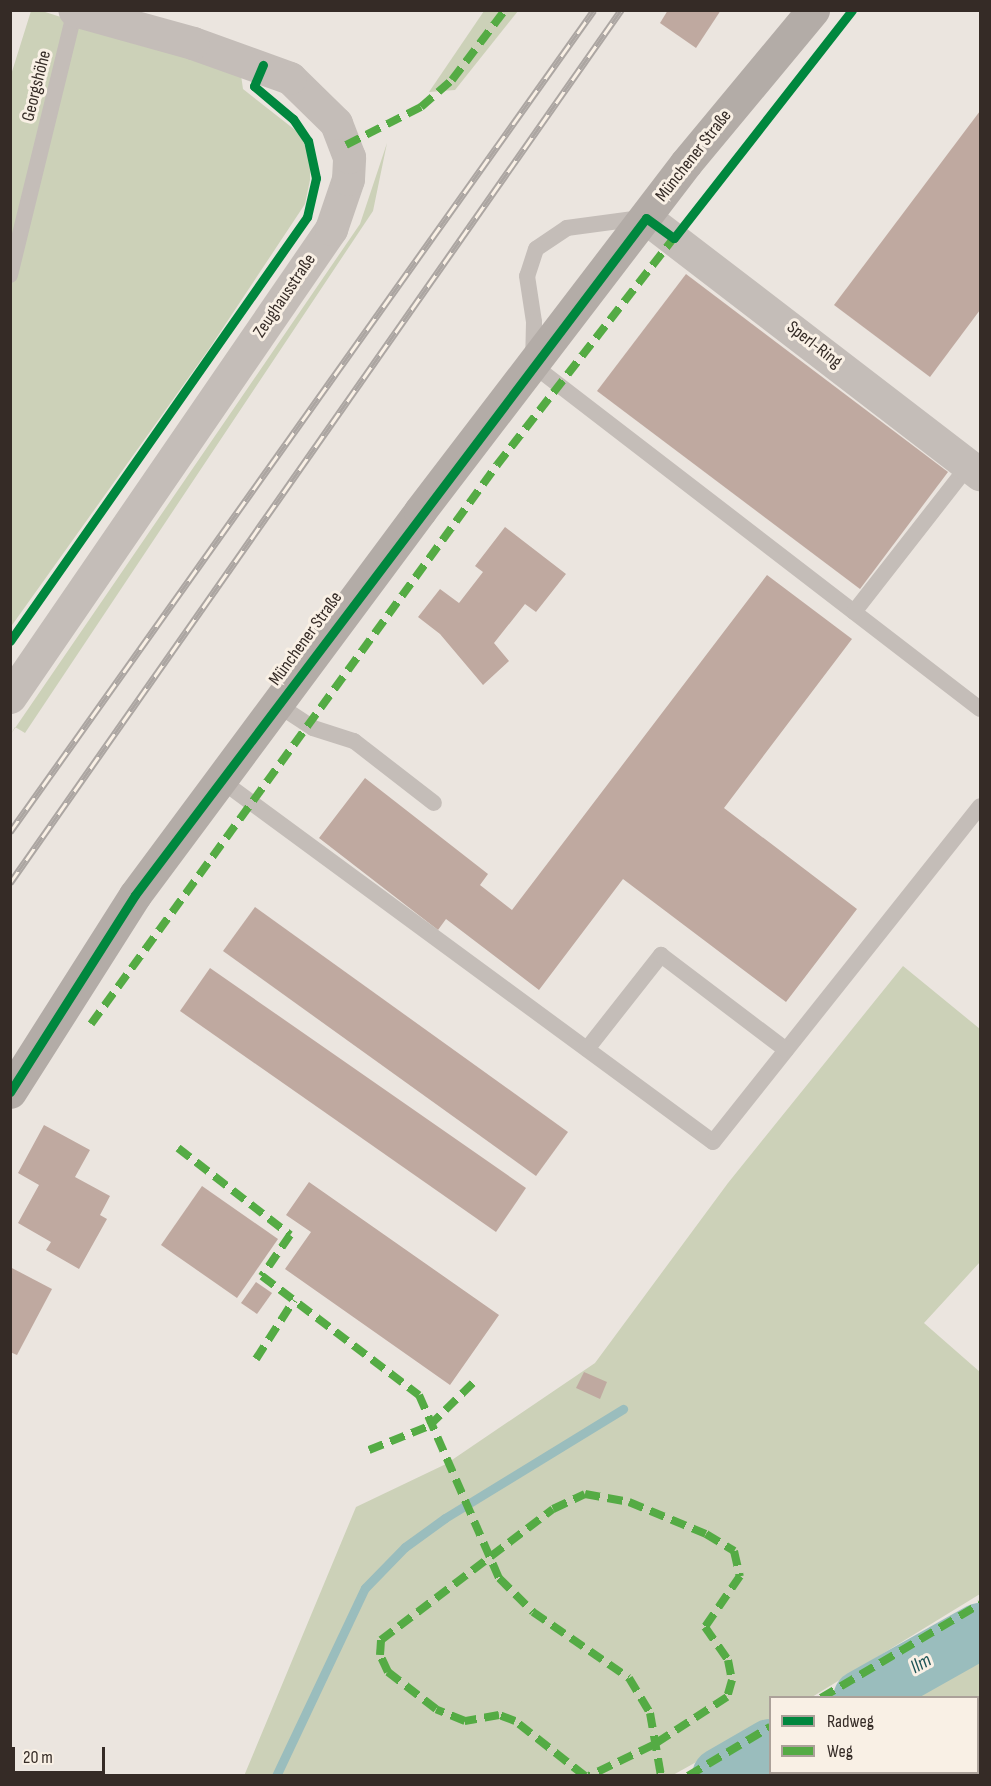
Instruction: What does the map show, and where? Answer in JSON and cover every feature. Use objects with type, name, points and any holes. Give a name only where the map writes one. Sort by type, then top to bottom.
[{"type":"main road","name":"Münchener Straße","points":[[10,1092],[135,895],[533,365],[646,218],[813,10]]},
{"type":"street","name":"Zeughausstraße","points":[[10,697],[331,229],[348,179],[349,157],[336,123],[290,78],[193,43],[75,11]]},
{"type":"street","name":"Sperl-Ring","points":[[646,218],[975,470]]},
{"type":"lane","name":"Georgshöhe","points":[[10,275],[75,11]]},
{"type":"lane","points":[[646,218],[567,228],[536,249],[527,276],[534,322],[533,365],[981,709]]},
{"type":"lane","points":[[854,612],[975,470]]},
{"type":"lane","points":[[278,705],[313,729],[354,741],[434,803]]},
{"type":"lane","points":[[222,781],[713,1142],[981,806]]},
{"type":"lane","points":[[586,1049],[661,955],[786,1050]]},
{"type":"green space","points":[[39,10],[241,75],[243,89],[299,133],[310,156],[310,180],[305,204],[209,349],[10,628],[10,78],[31,11]]},
{"type":"green space","points":[[484,11],[518,11],[455,90],[429,92]]},
{"type":"green space","points":[[387,143],[373,211],[25,733],[16,727],[360,224]]},
{"type":"green space","points":[[903,966],[980,1029],[980,1262],[924,1323],[980,1372],[980,1594],[814,1696],[769,1696],[769,1722],[673,1775],[244,1776],[356,1507],[446,1464],[595,1363],[728,1183]]},
{"type":"green space","points":[[980,1609],[980,1775],[805,1775],[979,1774],[979,1696],[830,1696]]},
{"type":"green space","points":[[769,1732],[769,1774],[776,1774],[694,1775]]},
{"type":"building","points":[[668,10],[721,10],[696,48],[660,23]]},
{"type":"building","points":[[980,111],[980,310],[930,377],[834,305]]},
{"type":"building","points":[[686,274],[948,472],[860,589],[597,391]]},
{"type":"building","points":[[505,527],[566,574],[536,612],[525,604],[494,643],[509,661],[483,685],[440,634],[418,617],[440,589],[459,603],[483,572],[475,566]]},
{"type":"building","points":[[767,575],[852,639],[724,808],[857,909],[786,1002],[623,879],[539,990],[446,919],[438,930],[319,838],[365,778],[488,874],[480,885],[512,910]]},
{"type":"building","points":[[255,907],[568,1132],[536,1176],[223,951]]},
{"type":"building","points":[[210,968],[526,1188],[496,1232],[180,1011]]},
{"type":"building","points":[[44,1125],[90,1150],[75,1177],[110,1196],[100,1215],[107,1219],[79,1269],[46,1250],[51,1242],[18,1223],[39,1185],[18,1173]]},
{"type":"building","points":[[309,1182],[499,1315],[450,1385],[285,1269],[311,1232],[286,1215]]},
{"type":"building","points":[[202,1186],[278,1239],[237,1298],[161,1245]]},
{"type":"building","points":[[10,1267],[52,1289],[17,1355],[10,1352]]},
{"type":"building","points":[[256,1282],[272,1293],[257,1314],[241,1303]]},
{"type":"building","points":[[584,1372],[607,1382],[600,1399],[576,1388]]},
{"type":"waterway","points":[[276,1776],[365,1588],[405,1547],[445,1518],[623,1409]]},
{"type":"waterway","name":"Ilm","points":[[865,1696],[980,1631]]},
{"type":"waterway","name":"Ilm","points":[[720,1776],[769,1748]]},
{"type":"railway","points":[[10,832],[594,10]]},
{"type":"railway","points":[[10,883],[621,10]]},
{"type":"marked path","points":[[346,145],[421,107],[452,80],[505,10]]},
{"type":"marked path","points":[[91,1024],[497,465],[676,235]]},
{"type":"marked path","points":[[178,1148],[290,1235],[262,1276],[419,1395],[499,1578],[533,1612],[629,1678],[650,1713],[661,1776]]},
{"type":"marked path","points":[[256,1359],[294,1300]]},
{"type":"marked path","points":[[369,1450],[429,1426],[474,1382]]},
{"type":"marked path","points":[[585,1776],[515,1721],[499,1715],[465,1721],[436,1709],[388,1672],[380,1655],[381,1640],[553,1509],[585,1494],[629,1502],[706,1534],[734,1551],[740,1576],[705,1627],[728,1660],[732,1680],[727,1697],[653,1745],[589,1776]]},
{"type":"marked path","points":[[824,1696],[980,1604]]},
{"type":"marked path","points":[[688,1776],[769,1728]]},
{"type":"cycle path","points":[[10,1092],[135,895],[646,218],[674,238],[852,10]]},
{"type":"cycle path","points":[[10,641],[307,217],[316,178],[308,141],[293,119],[254,86],[263,65]]}]
